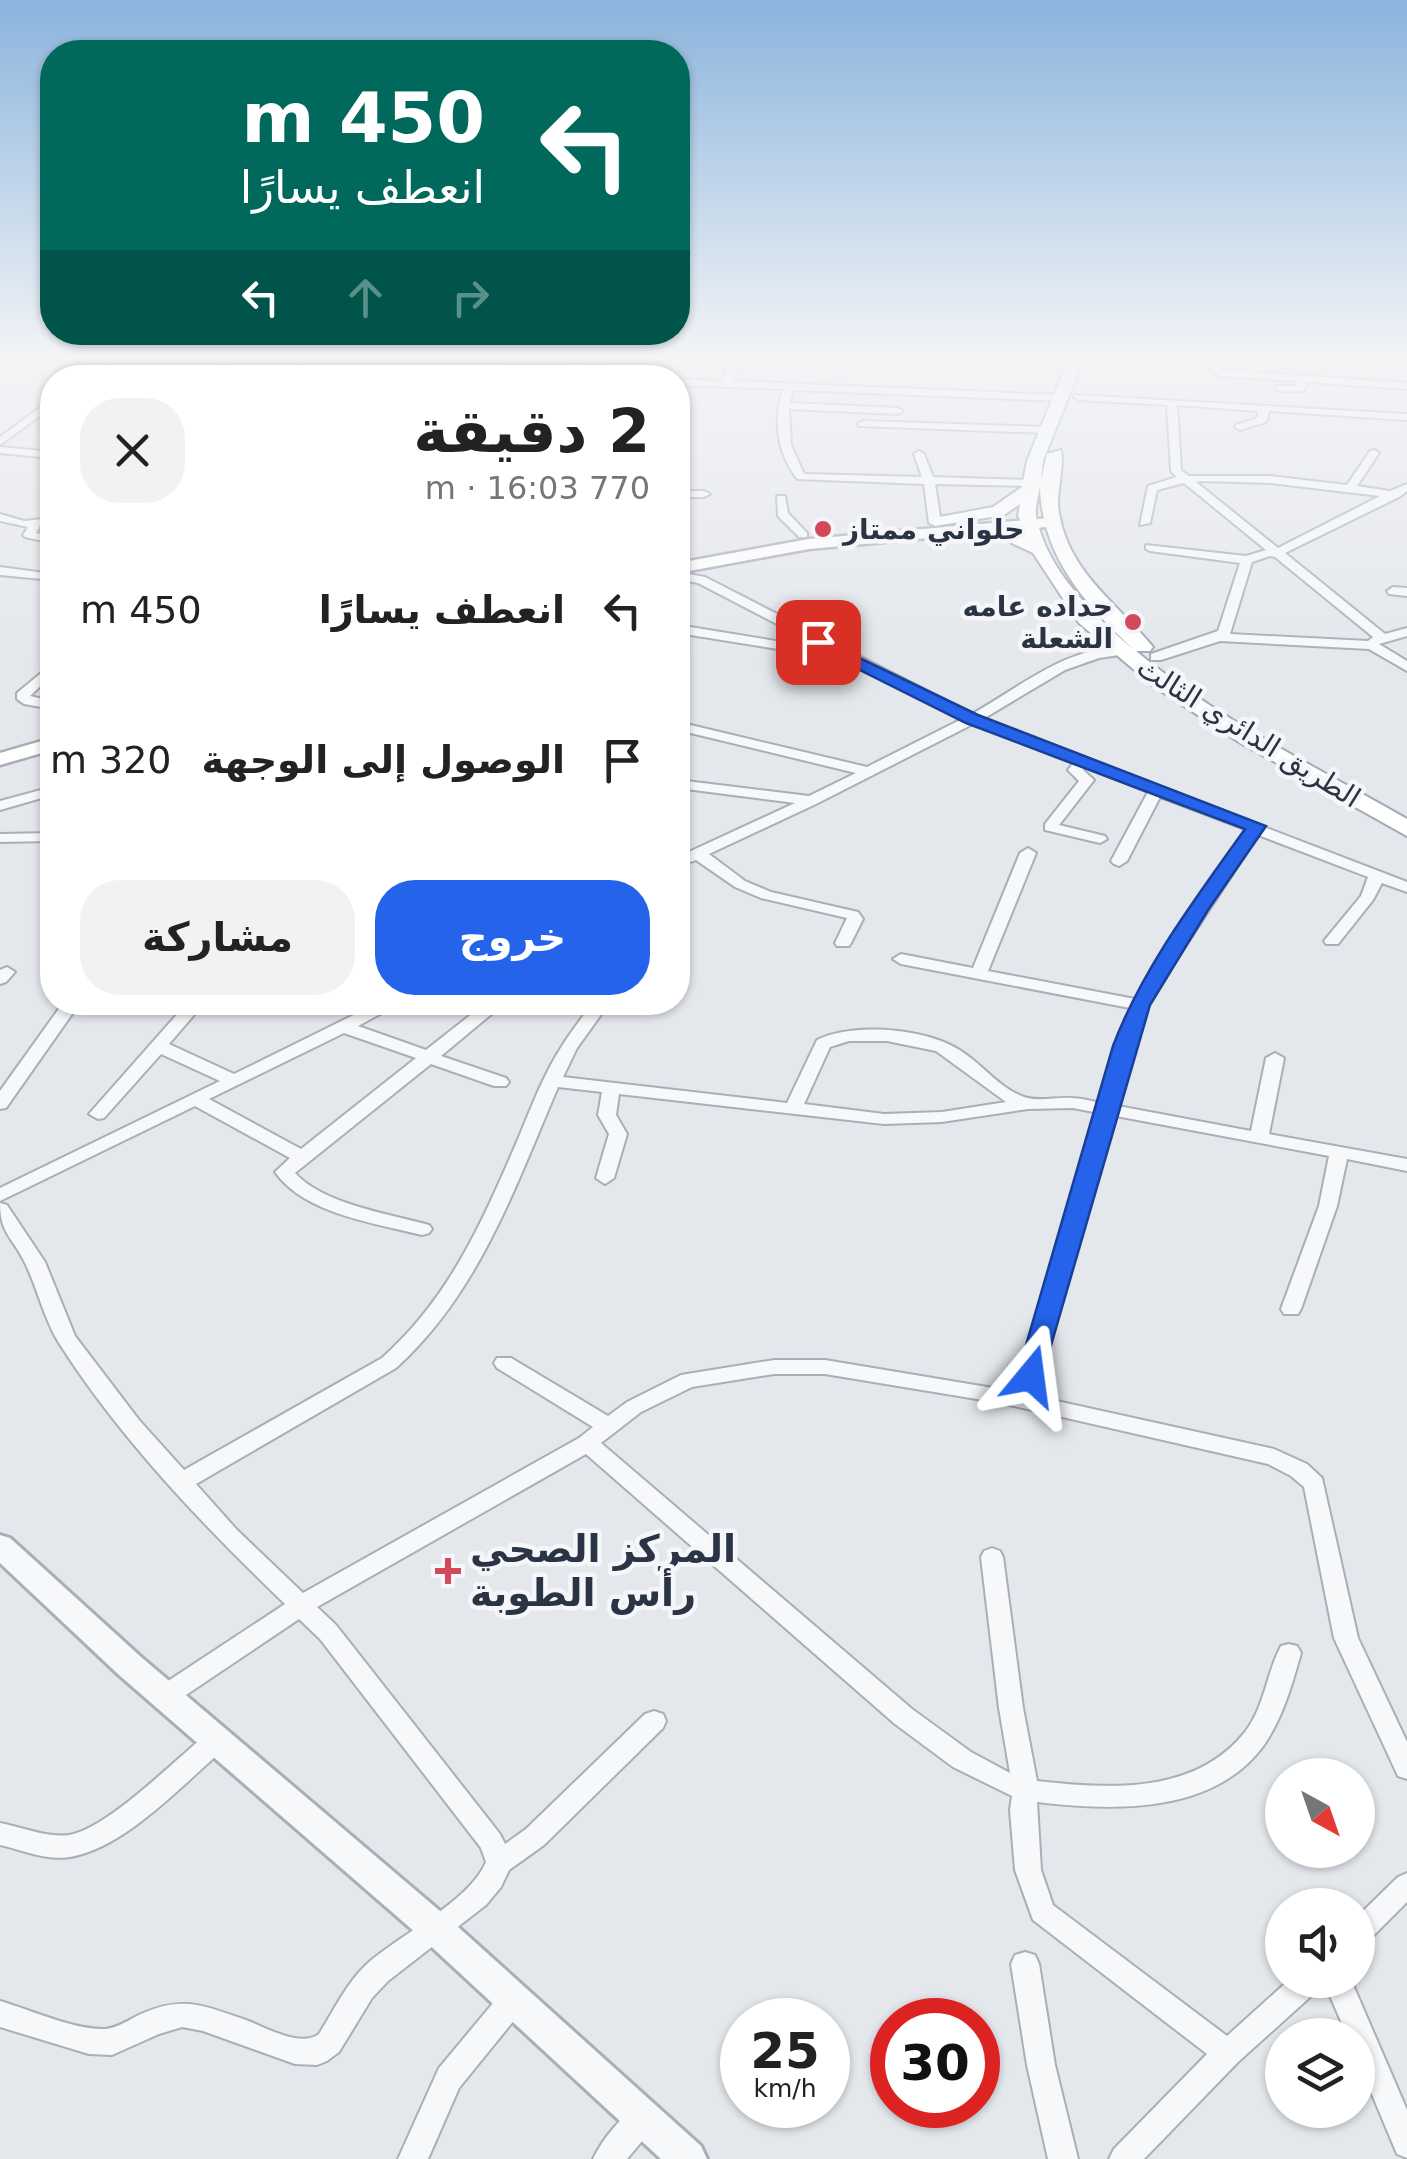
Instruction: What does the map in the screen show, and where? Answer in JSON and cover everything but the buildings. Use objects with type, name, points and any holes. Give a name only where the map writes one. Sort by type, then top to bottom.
[{"type":"main road","name":"الطريق الدائري الثالث","points":[[1038,459],[1029,487],[1039,519],[1066,566],[1128,634],[1156,658],[1407,812]]},
{"type":"main road","name":"الطريق الدائري الثالث","points":[[1053,459],[1039,519],[1040,549],[1086,619],[1120,651],[1248,737],[1407,829]]},
{"type":"main road","points":[[690,556],[943,525],[998,510],[1029,487]]},
{"type":"main road","points":[[690,563],[803,536],[1039,519]]},
{"type":"main road","points":[[943,525],[1004,533],[1040,549]]},
{"type":"main road","points":[[0,746],[40,735]]},
{"type":"main road","points":[[0,759],[40,747]]},
{"type":"street","points":[[793,459],[801,478],[1029,487]]},
{"type":"street","points":[[921,459],[943,525]]},
{"type":"street","points":[[1175,459],[1183,478],[1407,667]]},
{"type":"street","points":[[1350,488],[1370,459]]},
{"type":"street","points":[[1144,523],[1152,488],[1183,478],[1395,494]]},
{"type":"street","points":[[1150,547],[1248,560],[1273,553],[1407,488]]},
{"type":"street","points":[[690,494],[704,494]]},
{"type":"street","points":[[781,498],[782,514],[803,536]]},
{"type":"street","points":[[0,517],[40,523]]},
{"type":"street","points":[[36,524],[29,534],[40,537]]},
{"type":"street","points":[[701,580],[698,568],[706,556]]},
{"type":"street","points":[[1156,658],[1224,633],[1248,560]]},
{"type":"street","points":[[0,572],[40,575]]},
{"type":"street","points":[[690,578],[701,580],[972,719],[1407,887]]},
{"type":"street","points":[[690,631],[843,655]]},
{"type":"street","points":[[1219,637],[1377,642],[1407,632]]},
{"type":"street","points":[[690,857],[812,801],[972,719],[1056,666],[1076,658],[1120,651]]},
{"type":"street","points":[[40,679],[22,696],[40,703]]},
{"type":"street","points":[[690,729],[869,772]]},
{"type":"street","points":[[1082,762],[1075,770],[1087,780],[1050,828],[1100,839]]},
{"type":"street","points":[[690,786],[812,801]]},
{"type":"street","points":[[1119,861],[1156,790]]},
{"type":"street","points":[[0,806],[40,795]]},
{"type":"street","points":[[999,1396],[1013,1393],[1031,1376],[1139,1005],[1198,909],[1256,826]]},
{"type":"street","points":[[0,838],[40,837]]},
{"type":"street","points":[[980,974],[1028,853]]},
{"type":"street","points":[[697,854],[753,890],[852,915],[855,919],[844,943]]},
{"type":"street","points":[[1332,941],[1368,898],[1378,875]]},
{"type":"street","points":[[901,959],[1139,1005]]},
{"type":"street","points":[[0,1104],[63,1015]]},
{"type":"street","points":[[98,1114],[185,1015]]},
{"type":"street","points":[[0,1195],[370,1015]]},
{"type":"street","points":[[422,1228],[346,1208],[290,1182],[285,1177],[286,1168],[482,1015]]},
{"type":"street","points":[[181,1482],[416,1343],[437,1317],[473,1254],[552,1081],[593,1015]]},
{"type":"street","points":[[346,1028],[500,1082]]},
{"type":"street","points":[[793,1109],[823,1044],[830,1038],[854,1032],[946,1049],[993,1089],[1028,1104]]},
{"type":"street","points":[[158,1046],[235,1080]]},
{"type":"street","points":[[1259,1136],[1275,1058]]},
{"type":"street","points":[[552,1081],[915,1119],[1059,1102],[1407,1165]]},
{"type":"street","points":[[604,1178],[618,1134],[607,1116],[611,1089]]},
{"type":"street","points":[[197,1100],[299,1156]]},
{"type":"street","points":[[1291,1309],[1328,1206],[1340,1152]]},
{"type":"street","points":[[0,1210],[35,1262],[66,1338],[131,1425],[229,1536],[328,1632],[474,1820],[497,1852],[499,1862],[498,1870],[477,1897],[362,1988],[329,2044],[310,2054],[182,2014],[112,2042],[89,2042],[0,2014]]},
{"type":"street","points":[[504,1363],[606,1426]]},
{"type":"street","points":[[164,1696],[302,1606],[587,1443],[606,1426],[688,1380],[774,1367],[825,1366],[999,1396],[1274,1457],[1299,1470],[1314,1484],[1321,1501],[1346,1638],[1407,1769]]},
{"type":"street","points":[[587,1443],[657,1500],[790,1623],[888,1704],[994,1780],[1026,1790],[1137,1797],[1180,1791],[1198,1783],[1222,1770],[1256,1740],[1270,1718],[1289,1653]]},
{"type":"street","points":[[0,1546],[164,1696],[435,1928],[688,2159]]},
{"type":"street","points":[[992,1557],[1011,1708],[1026,1790],[1028,1870],[1042,1912],[1228,2053]]},
{"type":"street","points":[[499,1862],[534,1837],[654,1721]]},
{"type":"street","points":[[0,1834],[46,1845],[73,1846],[100,1834],[216,1741]]},
{"type":"street","points":[[1375,1916],[1407,1885]]},
{"type":"street","points":[[1025,1964],[1063,2159]]},
{"type":"street","points":[[1124,2159],[1228,2053],[1289,1998]]},
{"type":"street","points":[[1344,1998],[1407,2144]]},
{"type":"street","points":[[413,2159],[449,2078],[514,1999]]},
{"type":"street","points":[[608,2159],[644,2117]]},
{"type":"place","name":"حلواني ممتاز","points":[[823,529]]},
{"type":"place","name":"حداده عامه الشعلة","points":[[1133,622]]},
{"type":"place","name":"المركز الصحي رأس الطوبة","points":[[448,1571]]},
{"type":"route","points":[[818,642],[972,719],[1256,826],[1198,909],[1139,1005],[1031,1376]]}]
